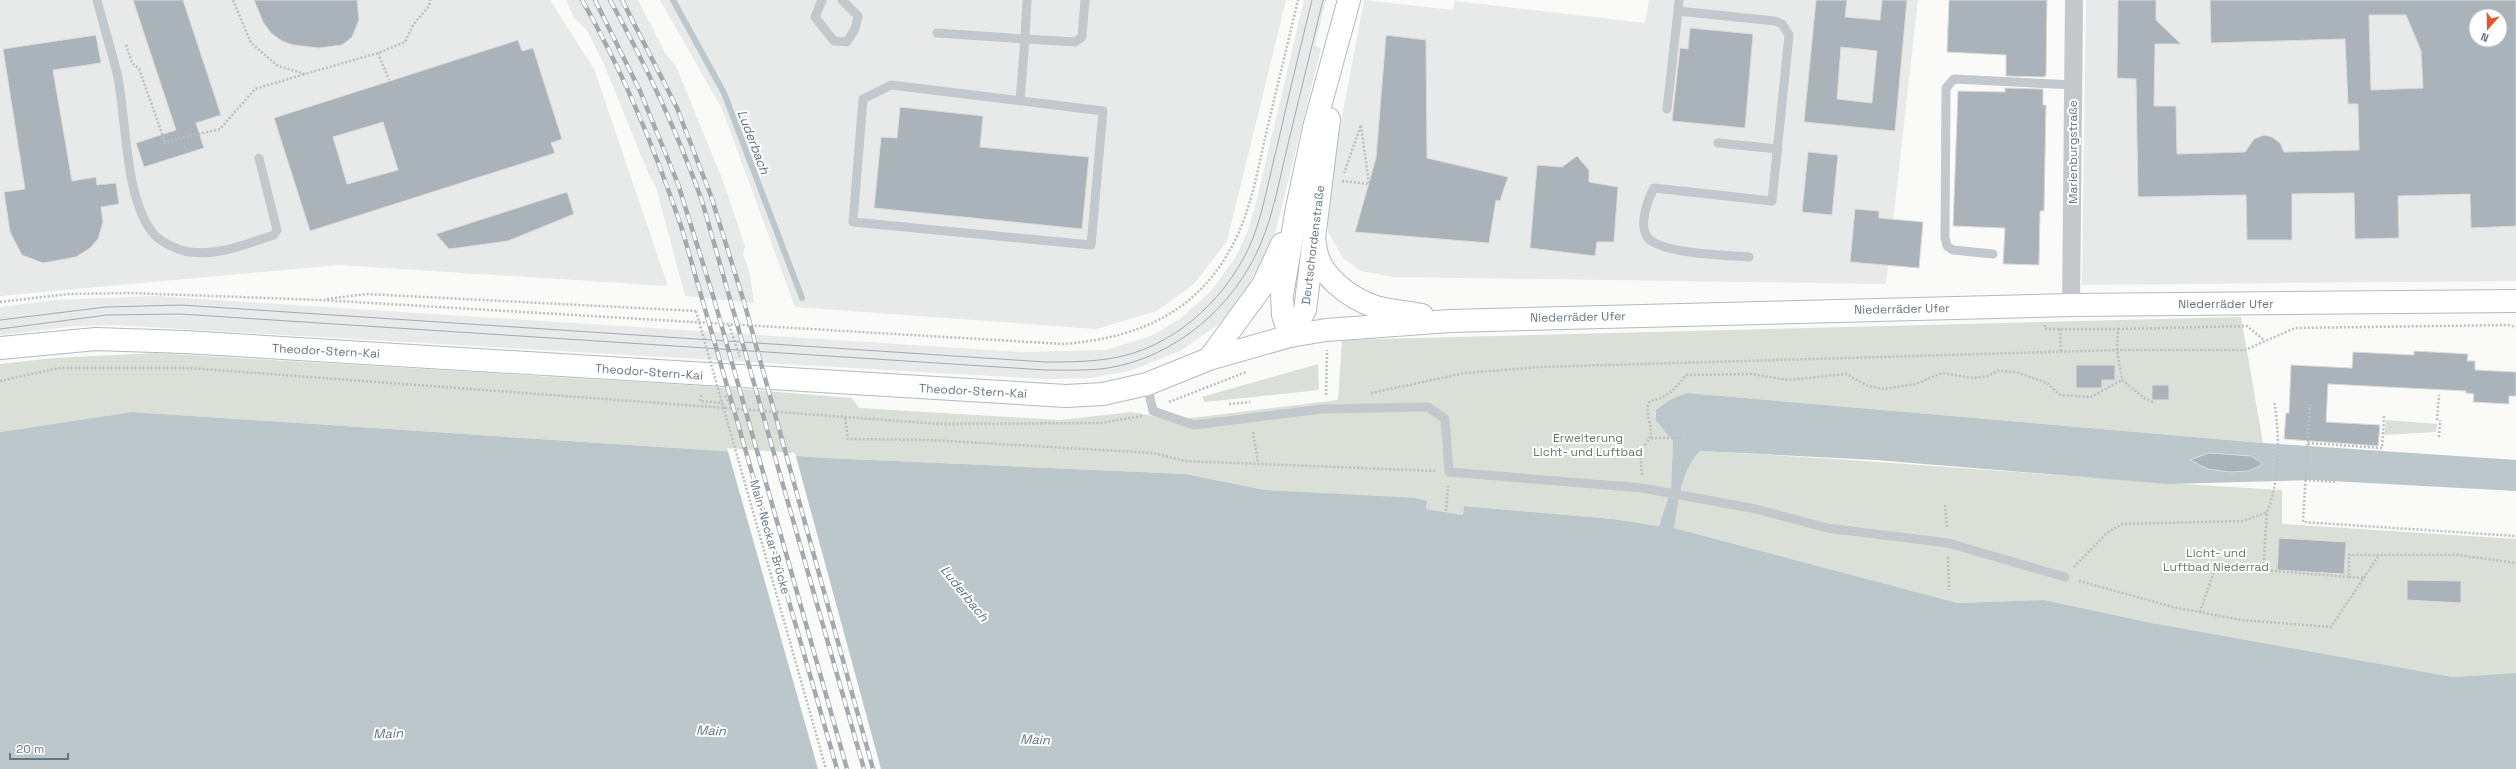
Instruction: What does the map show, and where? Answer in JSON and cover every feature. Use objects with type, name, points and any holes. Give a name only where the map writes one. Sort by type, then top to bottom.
[{"type":"main road","name":"Deutschordenstraße","points":[[1290,336],[1283,315],[1282,295],[1297,208],[1314,128],[1334,63],[1349,0]]},
{"type":"main road","name":"Deutschordenstraße","points":[[1290,336],[1305,310],[1315,223],[1328,134],[1334,63]]},
{"type":"main road","points":[[1209,359],[1263,285],[1297,208]]},
{"type":"main road","points":[[1315,223],[1315,247],[1324,269],[1337,284],[1356,299],[1376,307],[1450,321]]},
{"type":"main road","name":"Niederräder Ufer","points":[[1290,336],[1326,330],[1450,321],[2071,305],[2516,301]]},
{"type":"main road","name":"Theodor-Stern-Kai","points":[[0,348],[96,339],[185,342],[1066,396],[1103,394],[1147,384],[1209,359],[1290,336]]},
{"type":"street","name":"Marienburgstraße","points":[[2071,305],[2074,0]]},
{"type":"lane","points":[[97,0],[117,74],[133,182],[142,214],[153,233],[170,246],[188,252],[220,253],[274,235],[277,230],[259,158]]},
{"type":"lane","points":[[822,0],[815,17],[834,40],[847,42],[855,29],[858,16],[842,0]]},
{"type":"lane","points":[[1020,101],[1027,0]]},
{"type":"lane","points":[[937,33],[1075,42],[1082,37],[1085,0]]},
{"type":"lane","points":[[1667,109],[1679,0]]},
{"type":"lane","points":[[1678,11],[1775,20],[1789,35],[1772,201],[1654,188],[1648,199],[1644,228],[1650,240],[1668,249],[1749,257]]},
{"type":"lane","points":[[1993,254],[1953,250],[1947,246],[1945,238],[1946,88],[1954,79],[2074,85]]},
{"type":"lane","points":[[891,85],[1020,101],[1103,112],[1091,245],[853,222],[863,99],[891,85]]},
{"type":"lane","points":[[1718,143],[1778,149]]},
{"type":"lane","points":[[1147,384],[1153,411],[1194,425],[1322,409],[1428,407],[1444,419],[1449,472],[1642,488],[1756,509],[1828,528],[1948,543],[2065,577]]},
{"type":"path","points":[[233,0],[251,43],[278,66],[305,74]]},
{"type":"path","points":[[125,42],[132,62],[139,69],[165,142],[220,129],[255,89],[378,53],[405,42],[413,25],[429,6],[430,0]]},
{"type":"path","points":[[0,302],[68,294],[130,293],[320,300],[1064,344],[1098,341],[1154,324],[1194,296],[1225,259],[1239,230],[1254,186],[1298,0]]},
{"type":"path","points":[[378,53],[389,80]]},
{"type":"path","points":[[1361,125],[1369,184],[1342,181],[1344,174],[1361,125]]},
{"type":"path","name":"Main-Neckar-Brücke","points":[[320,300],[367,294],[696,311],[826,769]]},
{"type":"path","points":[[729,324],[741,361]]},
{"type":"path","points":[[1368,393],[1465,373],[1541,368],[2118,350],[2245,350],[2295,328],[2508,325],[2516,327]]},
{"type":"path","points":[[2118,329],[2247,326],[2265,341]]},
{"type":"path","points":[[2060,329],[2060,352]]},
{"type":"path","points":[[1326,397],[1327,348]]},
{"type":"path","points":[[2118,350],[2122,380],[2144,398],[2155,403]]},
{"type":"path","points":[[0,381],[59,368],[189,368],[940,424],[1101,423],[1140,417],[1153,411]]},
{"type":"path","points":[[1642,488],[1640,450],[1651,438],[1653,433],[1648,412],[1649,403],[1663,398],[1674,390],[1686,375],[1751,374],[1790,380],[1846,374],[1868,386],[1883,389],[1915,384],[1942,373],[1973,378],[1988,376],[1997,371],[2016,372],[2047,383],[2060,395],[2091,397],[2122,380]]},
{"type":"path","points":[[700,394],[700,401],[723,403]]},
{"type":"path","points":[[2439,395],[2439,437]]},
{"type":"path","points":[[725,397],[732,408]]},
{"type":"path","points":[[1320,397],[1333,397]]},
{"type":"path","points":[[1221,406],[1258,401]]},
{"type":"path","points":[[2263,572],[2267,512],[2273,498],[2278,437],[2274,401]]},
{"type":"path","points":[[2310,404],[2303,522],[2516,536]]},
{"type":"path","points":[[2308,444],[2382,448],[2384,416]]},
{"type":"path","points":[[845,418],[848,439],[931,440],[1153,453],[1185,462],[1258,463],[1449,472],[1446,511]]},
{"type":"path","points":[[1254,435],[1258,463]]},
{"type":"path","points":[[1651,438],[1682,438]]},
{"type":"path","points":[[2305,480],[2337,482]]},
{"type":"path","points":[[2267,512],[2243,521],[2122,524],[2107,533],[2065,577],[2173,607],[2241,620],[2331,628],[2379,555]]},
{"type":"path","points":[[2349,577],[2349,555],[2459,555],[2516,563]]},
{"type":"path","points":[[2200,612],[2213,574],[2226,567],[2263,572],[2364,578]]},
{"type":"shaded area","points":[[0,0],[550,0],[594,69],[668,286],[339,265],[0,296]]},
{"type":"shaded area","points":[[566,0],[638,0],[665,53],[676,66],[723,181],[745,246],[743,254],[750,274],[754,303],[685,296],[656,187],[649,175],[603,62],[586,29],[574,18]]},
{"type":"shaded area","points":[[660,0],[1286,0],[1227,241],[1195,283],[1157,311],[1096,329],[795,307],[722,109]]},
{"type":"shaded area","points":[[1304,0],[1326,0],[1315,46],[1321,48],[1273,240],[1261,266],[1247,291],[1219,324],[1180,351],[1129,371],[1091,378],[1044,379],[113,325],[76,326],[0,335],[0,307],[56,300],[154,296],[1023,352],[1106,350],[1151,336],[1180,319],[1211,291],[1237,255],[1248,230],[1256,203]]},
{"type":"shaded area","points":[[1364,0],[1453,10],[1455,1],[1645,23],[1649,0],[1918,0],[1886,284],[1393,277],[1361,271],[1343,258],[1328,232],[1327,196]]},
{"type":"shaded area","points":[[2086,0],[2516,0],[2516,281],[2082,285]]},
{"type":"green space","name":"Erweiterung Licht- und Luftbad","points":[[2241,317],[2263,443],[1687,393],[1656,421],[1673,441],[1671,489],[1659,526],[1613,519],[1464,506],[1463,515],[1426,509],[1427,501],[1265,490],[1185,474],[827,458],[132,412],[0,432],[0,364],[54,358],[156,353],[703,386],[852,398],[859,408],[1060,420],[1132,412],[1175,420],[1338,400],[1342,340]]},
{"type":"green space","points":[[1318,364],[1319,390],[1205,402],[1202,397]]},
{"type":"green space","points":[[2386,420],[2437,424],[2436,432],[2384,435]]},
{"type":"green space","name":"Licht- und Luftbad Niederrad","points":[[1700,451],[2282,490],[2282,524],[2516,539],[2516,673],[2453,677],[2152,623],[2044,600],[1958,603],[1674,528],[1684,477],[1693,459]]},
{"type":"water","name":"Main","points":[[1687,393],[2263,443],[2516,460],[2516,491],[2313,480],[2168,484],[1876,460],[1700,451],[1693,459],[1684,477],[1674,528],[1958,603],[2044,600],[2152,623],[2453,677],[2516,673],[2516,769],[0,769],[0,432],[132,412],[827,458],[1185,474],[1265,490],[1415,498],[1427,501],[1426,509],[1463,515],[1464,506],[1613,519],[1659,526],[1671,489],[1673,441],[1656,421],[1656,410],[1670,400]]},
{"type":"pier","points":[[727,448],[795,453],[881,769],[818,769]]},
{"type":"building","points":[[133,0],[183,0],[221,115],[196,123],[204,148],[144,167],[136,143],[176,130]]},
{"type":"building","points":[[254,0],[357,0],[359,20],[352,37],[342,45],[319,48],[293,45],[282,41],[271,33],[263,22]]},
{"type":"building","points":[[1816,0],[1847,0],[1845,17],[1880,20],[1882,0],[1907,0],[1895,131],[1804,122]],"holes":[[[1841,47],[1877,51],[1872,103],[1837,99]]]},
{"type":"building","points":[[1949,0],[2047,0],[2046,75],[2044,77],[2006,76],[2006,55],[1947,52]]},
{"type":"building","points":[[2118,0],[2156,0],[2156,20],[2181,44],[2155,44],[2154,106],[2176,106],[2177,154],[2245,152],[2254,139],[2264,135],[2272,137],[2280,143],[2284,152],[2359,150],[2358,104],[2348,104],[2345,39],[2211,43],[2210,0],[2516,0],[2516,226],[2471,228],[2470,194],[2398,196],[2399,238],[2355,239],[2354,193],[2292,194],[2292,240],[2247,240],[2246,195],[2138,197],[2136,79],[2117,78]],"holes":[[[2369,15],[2406,15],[2421,51],[2423,88],[2371,90]]]},
{"type":"building","points":[[1690,28],[1753,34],[1745,128],[1672,121],[1680,48],[1688,49]]},
{"type":"building","points":[[96,35],[101,63],[53,70],[72,181],[96,177],[97,185],[116,183],[119,204],[101,207],[103,222],[98,239],[90,248],[76,257],[43,263],[22,255],[10,232],[4,192],[25,189],[3,49]]},
{"type":"building","points":[[1386,35],[1426,40],[1427,158],[1508,177],[1500,201],[1496,200],[1489,243],[1355,232],[1376,158]]},
{"type":"building","points":[[518,40],[522,51],[533,48],[562,139],[551,143],[555,153],[310,231],[274,118]],"holes":[[[383,122],[398,170],[347,184],[333,137]]]},
{"type":"building","points":[[2005,88],[2043,89],[2043,105],[2046,105],[2044,211],[2040,211],[2039,265],[2003,264],[2005,228],[1953,226],[1958,91],[2005,92]]},
{"type":"building","points":[[900,107],[983,116],[980,147],[1089,157],[1082,229],[874,208],[881,137],[897,138]]},
{"type":"building","points":[[1808,152],[1838,155],[1832,215],[1802,212]]},
{"type":"building","points":[[1577,156],[1589,170],[1589,182],[1618,187],[1614,242],[1597,242],[1595,256],[1530,248],[1537,165],[1562,167]]},
{"type":"building","points":[[567,192],[574,214],[508,241],[449,249],[436,234]]},
{"type":"building","points":[[1855,209],[1879,211],[1879,218],[1923,222],[1919,268],[1850,262]]},
{"type":"building","points":[[2414,351],[2468,354],[2467,361],[2475,361],[2475,370],[2516,372],[2516,396],[2509,396],[2509,404],[2473,402],[2474,394],[2466,393],[2466,391],[2328,384],[2326,422],[2380,425],[2378,446],[2284,439],[2286,413],[2289,413],[2291,365],[2352,368],[2353,352],[2414,355]]},
{"type":"building","points":[[2076,365],[2115,365],[2115,380],[2102,380],[2102,388],[2076,388]]},
{"type":"building","points":[[2152,385],[2169,385],[2169,400],[2152,400]]},
{"type":"building","points":[[2209,453],[2251,456],[2263,464],[2249,471],[2229,472],[2208,469],[2190,460]]},
{"type":"building","points":[[2279,538],[2346,542],[2344,574],[2277,570]]},
{"type":"building","points":[[2407,580],[2461,581],[2461,603],[2407,600]]},
{"type":"waterway","name":"Luderbach","points":[[673,0],[724,93],[802,298]]},
{"type":"tram line","points":[[0,320],[106,307],[181,305],[1045,362],[1094,361],[1123,356],[1144,349],[1165,339],[1184,327],[1202,312],[1217,296],[1232,278],[1243,258],[1257,227],[1312,0]]},
{"type":"tram line","points":[[0,329],[107,315],[180,314],[1045,370],[1100,369],[1133,362],[1157,353],[1200,325],[1236,288],[1250,266],[1266,231],[1273,207],[1323,0]]},
{"type":"railway","points":[[582,0],[612,55],[638,112],[682,229],[837,769]]},
{"type":"railway","points":[[595,0],[640,91],[678,184],[714,299],[847,769]]},
{"type":"railway","points":[[610,0],[660,99],[682,149],[702,201],[864,769]]},
{"type":"railway","points":[[622,0],[677,108],[711,196],[744,302],[873,769]]}]
